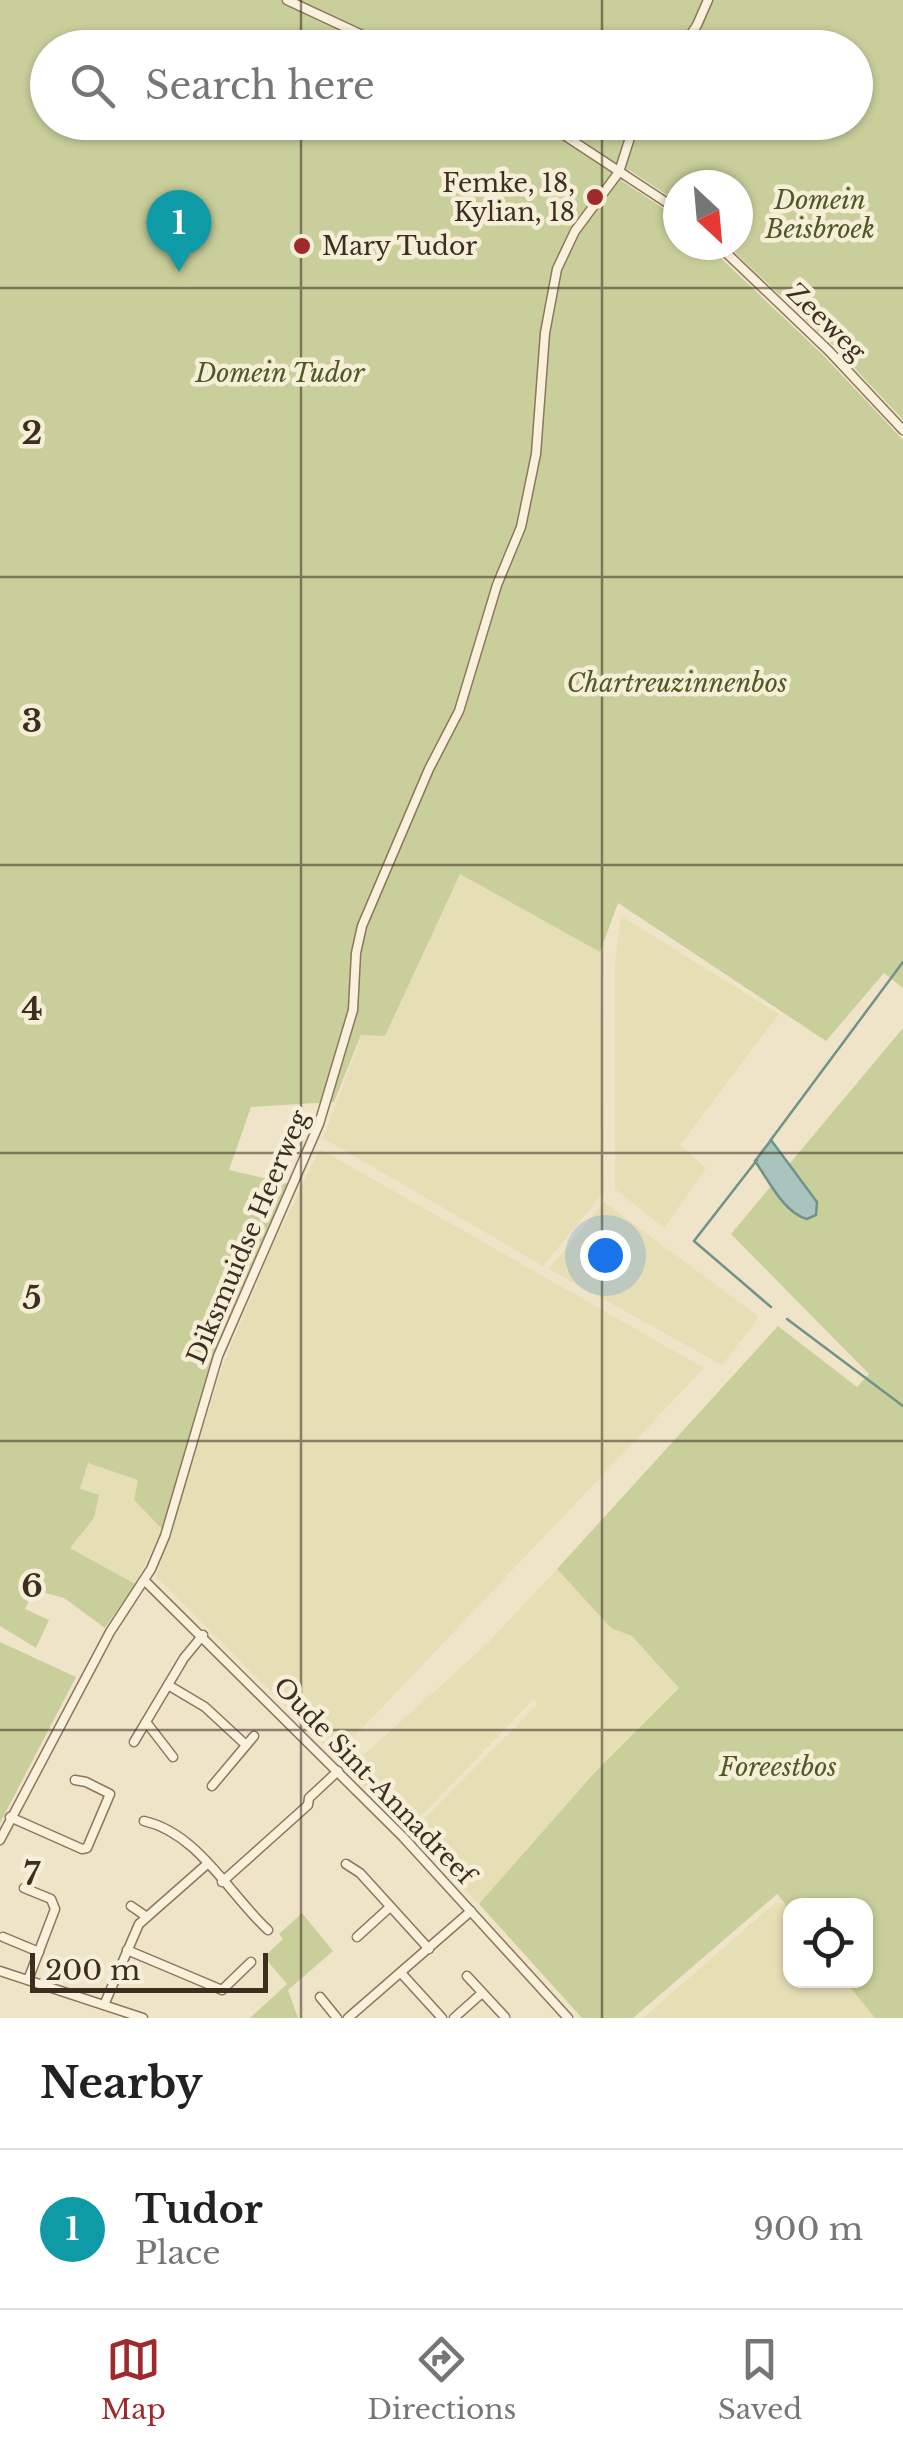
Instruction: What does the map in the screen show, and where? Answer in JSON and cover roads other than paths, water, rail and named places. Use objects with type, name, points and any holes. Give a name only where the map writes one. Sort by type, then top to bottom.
[{"type":"street","points":[[286,0],[351,30]]},
{"type":"street","points":[[695,30],[708,0]]},
{"type":"street","points":[[571,140],[663,200]]},
{"type":"street","name":"Diksmuidse Heerweg","points":[[0,1840],[165,1536],[218,1356],[319,1124],[352,1010],[362,926],[429,769],[459,711],[497,585],[521,527],[536,454],[546,321],[557,269],[575,231],[620,172],[630,140]]},
{"type":"street","name":"Zeeweg","points":[[734,260],[829,351],[903,430]]},
{"type":"street","name":"Oude Sint-Annadreef","points":[[144,1580],[338,1771],[568,2018]]},
{"type":"street","points":[[134,1742],[184,1658],[203,1636]]},
{"type":"street","points":[[168,1685],[213,1713],[246,1745]]},
{"type":"street","points":[[146,1722],[174,1757]]},
{"type":"street","points":[[212,1786],[254,1736]]},
{"type":"street","points":[[222,1882],[308,1804],[309,1798],[338,1771]]},
{"type":"street","points":[[10,1817],[82,1850],[88,1848],[110,1794],[75,1780]]},
{"type":"street","points":[[144,1821],[175,1832],[268,1930]]},
{"type":"street","points":[[104,2005],[139,1924],[206,1864]]},
{"type":"street","points":[[346,1864],[360,1873],[429,1949]]},
{"type":"street","points":[[24,1888],[51,1899],[55,1910],[28,1980]]},
{"type":"street","points":[[131,1906],[147,1917]]},
{"type":"street","points":[[357,1937],[390,1907]]},
{"type":"street","points":[[348,2018],[471,1911]]},
{"type":"street","points":[[4,1937],[40,1952]]},
{"type":"street","points":[[127,1950],[222,1990]]},
{"type":"street","points":[[217,2002],[222,1990],[251,1962]]},
{"type":"street","points":[[0,1970],[143,2018]]},
{"type":"street","points":[[402,1974],[442,2018]]},
{"type":"street","points":[[466,1976],[506,2017]]},
{"type":"street","points":[[454,2018],[482,1993]]},
{"type":"street","points":[[320,1997],[337,2018]]},
{"type":"water","points":[[771,1140],[817,1202],[816,1215],[807,1219],[791,1210],[755,1161]]},
{"type":"waterway","points":[[770,1141],[903,962]]},
{"type":"waterway","points":[[757,1160],[694,1241],[771,1307]]},
{"type":"waterway","points":[[787,1319],[903,1406]]},
{"type":"place","name":"Femke, 18, Kylian, 18","points":[[595,197]]},
{"type":"place","name":"Mary Tudor","points":[[302,246]]},
{"type":"place","name":"Tudor","points":[[179,272]]},
{"type":"park label","name":"Domein Beisbroek","points":[[820,214]]},
{"type":"park label","name":"Domein Tudor","points":[[280,373]]},
{"type":"park label","name":"Chartreuzinnenbos","points":[[677,683]]},
{"type":"park label","name":"Foreestbos","points":[[778,1767]]}]
